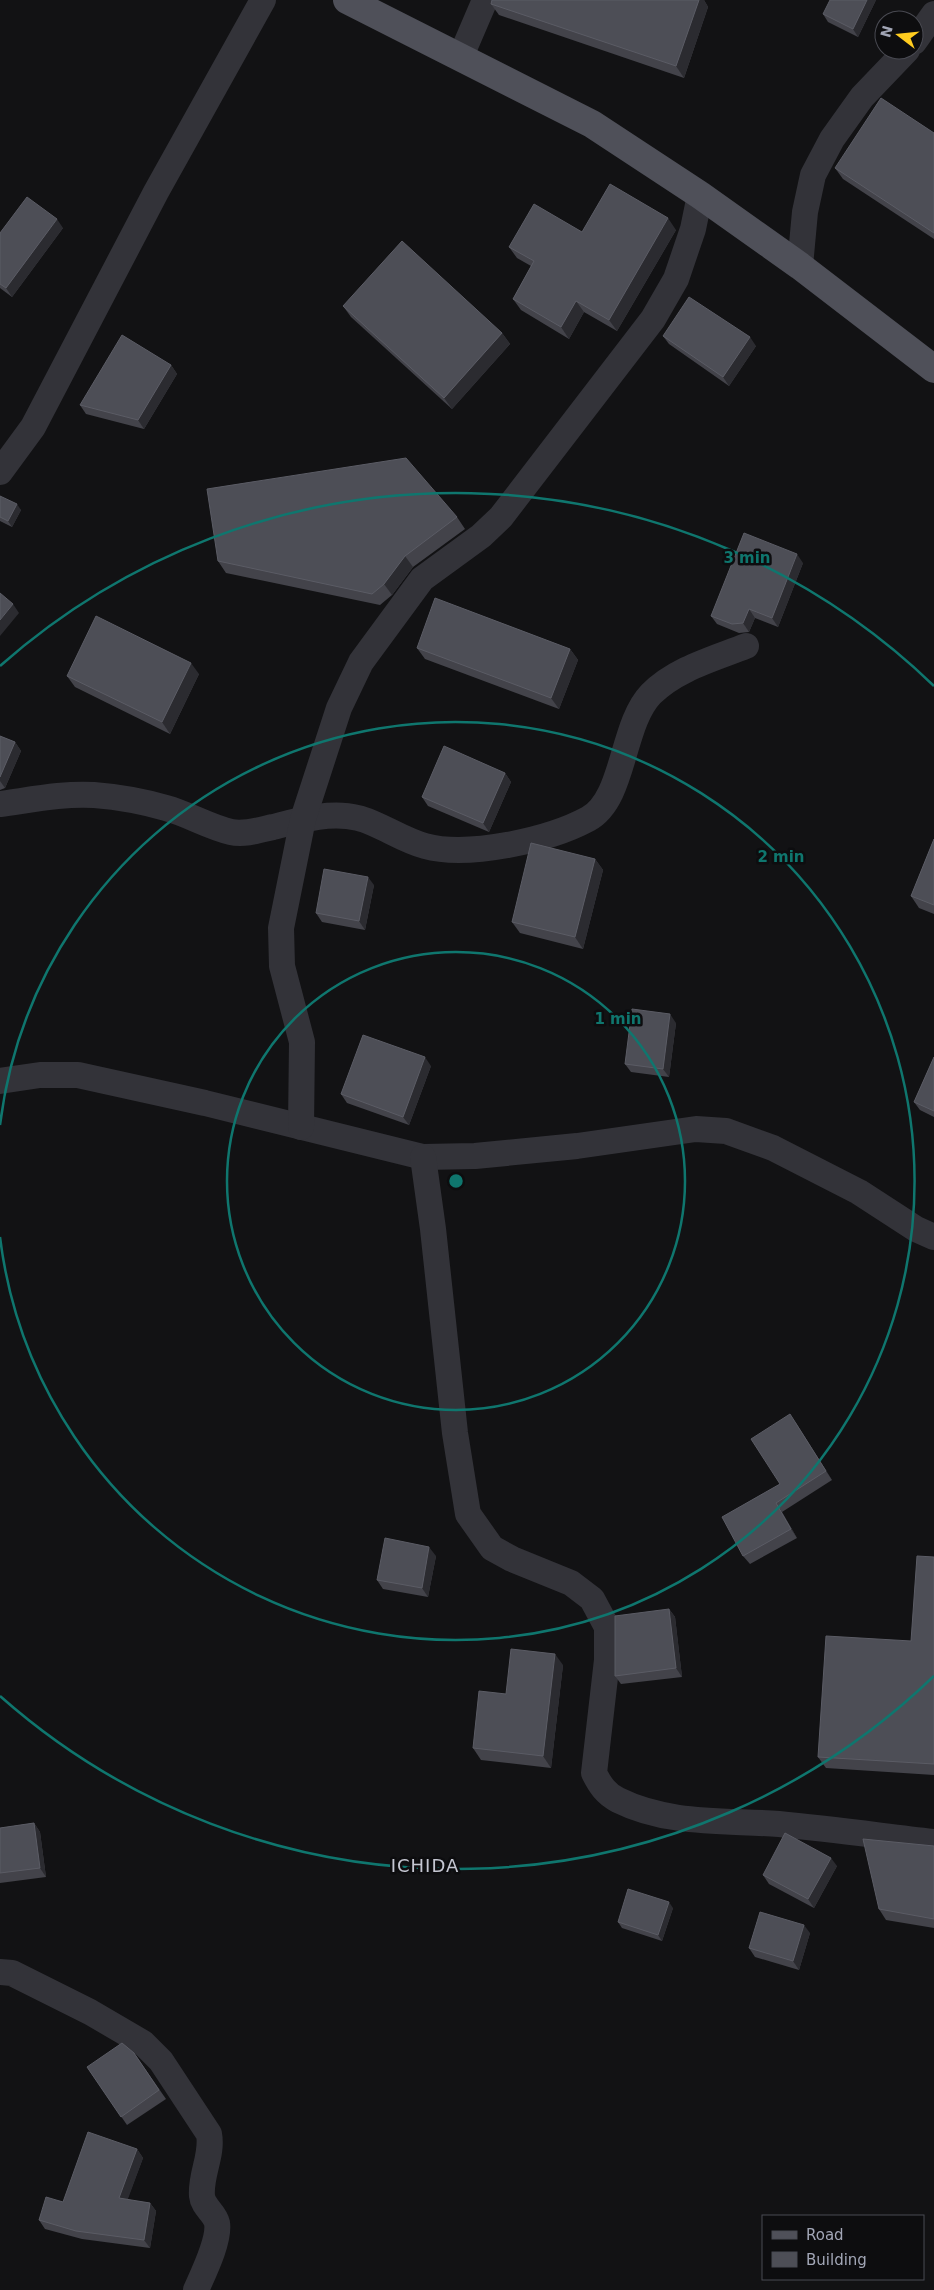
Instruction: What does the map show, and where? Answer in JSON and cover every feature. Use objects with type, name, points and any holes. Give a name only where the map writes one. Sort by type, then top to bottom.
[{"type":"main road","points":[[347,0],[461,56],[592,124],[700,195],[800,266],[934,369]]},
{"type":"street","points":[[0,472],[33,428],[156,192],[263,0]]},
{"type":"street","points":[[461,56],[485,0]]},
{"type":"street","points":[[924,28],[934,14]]},
{"type":"street","points":[[800,266],[804,212],[813,176],[832,140],[862,97],[897,60]]},
{"type":"street","points":[[301,1127],[302,1042],[282,966],[281,928],[303,819],[339,708],[361,662],[422,579],[481,536],[501,517],[625,358],[653,319],[676,279],[693,228],[700,195]]},
{"type":"street","points":[[0,804],[92,795],[131,799],[169,809],[231,832],[253,831],[326,815],[358,818],[426,847],[457,850],[497,847],[559,830],[590,818],[606,801],[621,764],[633,723],[650,695],[675,674],[746,646]]},
{"type":"street","points":[[0,1082],[40,1075],[78,1075],[301,1127],[423,1158],[475,1156],[577,1146],[696,1129],[726,1131],[773,1148],[859,1192],[916,1229],[934,1238]]},
{"type":"street","points":[[423,1158],[434,1229],[455,1433],[468,1514],[492,1548],[512,1559],[571,1583],[592,1599],[607,1627],[607,1660],[594,1773],[602,1789],[617,1800],[647,1811],[676,1818],[779,1824],[934,1842]]},
{"type":"street","points":[[0,1972],[12,1973],[90,2012],[143,2043],[161,2061],[209,2134],[211,2145],[202,2196],[205,2205],[217,2221],[217,2230],[208,2262],[196,2290]]},
{"type":"building","points":[[492,0],[699,0],[676,66],[491,4]]},
{"type":"building","points":[[830,0],[867,0],[853,29],[823,14]]},
{"type":"building","points":[[881,98],[934,133],[934,233],[835,168]]},
{"type":"building","points":[[610,184],[668,218],[609,320],[576,301],[561,327],[513,299],[534,261],[509,247],[534,204],[582,232]]},
{"type":"building","points":[[27,197],[57,219],[6,288],[0,284],[0,233]]},
{"type":"building","points":[[402,241],[502,333],[444,398],[343,306]]},
{"type":"building","points":[[689,297],[750,337],[723,377],[663,336]]},
{"type":"building","points":[[122,335],[171,365],[138,420],[80,405]]},
{"type":"building","points":[[406,458],[457,517],[405,556],[384,584],[372,594],[218,561],[207,489]]},
{"type":"building","points":[[0,496],[17,504],[8,521],[0,517]]},
{"type":"building","points":[[744,533],[797,554],[772,618],[749,609],[743,623],[732,624],[711,616]]},
{"type":"building","points":[[0,593],[13,604],[0,620]]},
{"type":"building","points":[[435,598],[570,649],[551,698],[417,648]]},
{"type":"building","points":[[96,616],[191,663],[162,722],[67,676]]},
{"type":"building","points":[[0,736],[15,742],[0,777]]},
{"type":"building","points":[[444,746],[505,773],[483,823],[422,797]]},
{"type":"building","points":[[934,839],[934,905],[911,896]]},
{"type":"building","points":[[531,843],[595,859],[575,937],[512,922]]},
{"type":"building","points":[[324,869],[368,877],[359,921],[316,913]]},
{"type":"building","points":[[632,1009],[670,1014],[663,1069],[625,1064]]},
{"type":"building","points":[[363,1035],[425,1057],[403,1117],[341,1094]]},
{"type":"building","points":[[934,1057],[934,1111],[914,1102]]},
{"type":"building","points":[[790,1414],[826,1471],[776,1503],[791,1529],[743,1556],[722,1517],[780,1484],[751,1439]]},
{"type":"building","points":[[385,1538],[429,1547],[422,1588],[377,1580]]},
{"type":"building","points":[[917,1556],[934,1557],[934,1764],[818,1757],[826,1636],[911,1641]]},
{"type":"building","points":[[669,1609],[676,1668],[615,1676],[615,1616]]},
{"type":"building","points":[[511,1649],[555,1654],[543,1756],[473,1748],[479,1691],[506,1694]]},
{"type":"building","points":[[34,1823],[40,1868],[0,1873],[0,1828]]},
{"type":"building","points":[[785,1833],[831,1858],[808,1899],[763,1875]]},
{"type":"building","points":[[863,1839],[934,1846],[934,1919],[879,1909]]},
{"type":"building","points":[[628,1889],[669,1902],[658,1935],[618,1922]]},
{"type":"building","points":[[760,1912],[804,1925],[793,1961],[749,1948]]},
{"type":"building","points":[[122,2043],[134,2053],[159,2090],[121,2117],[87,2067]]},
{"type":"building","points":[[88,2132],[137,2149],[119,2198],[150,2203],[144,2240],[76,2231],[39,2220],[46,2197],[63,2202]]},
{"type":"district","name":"ICHIDA","points":[[425,1866]]}]
